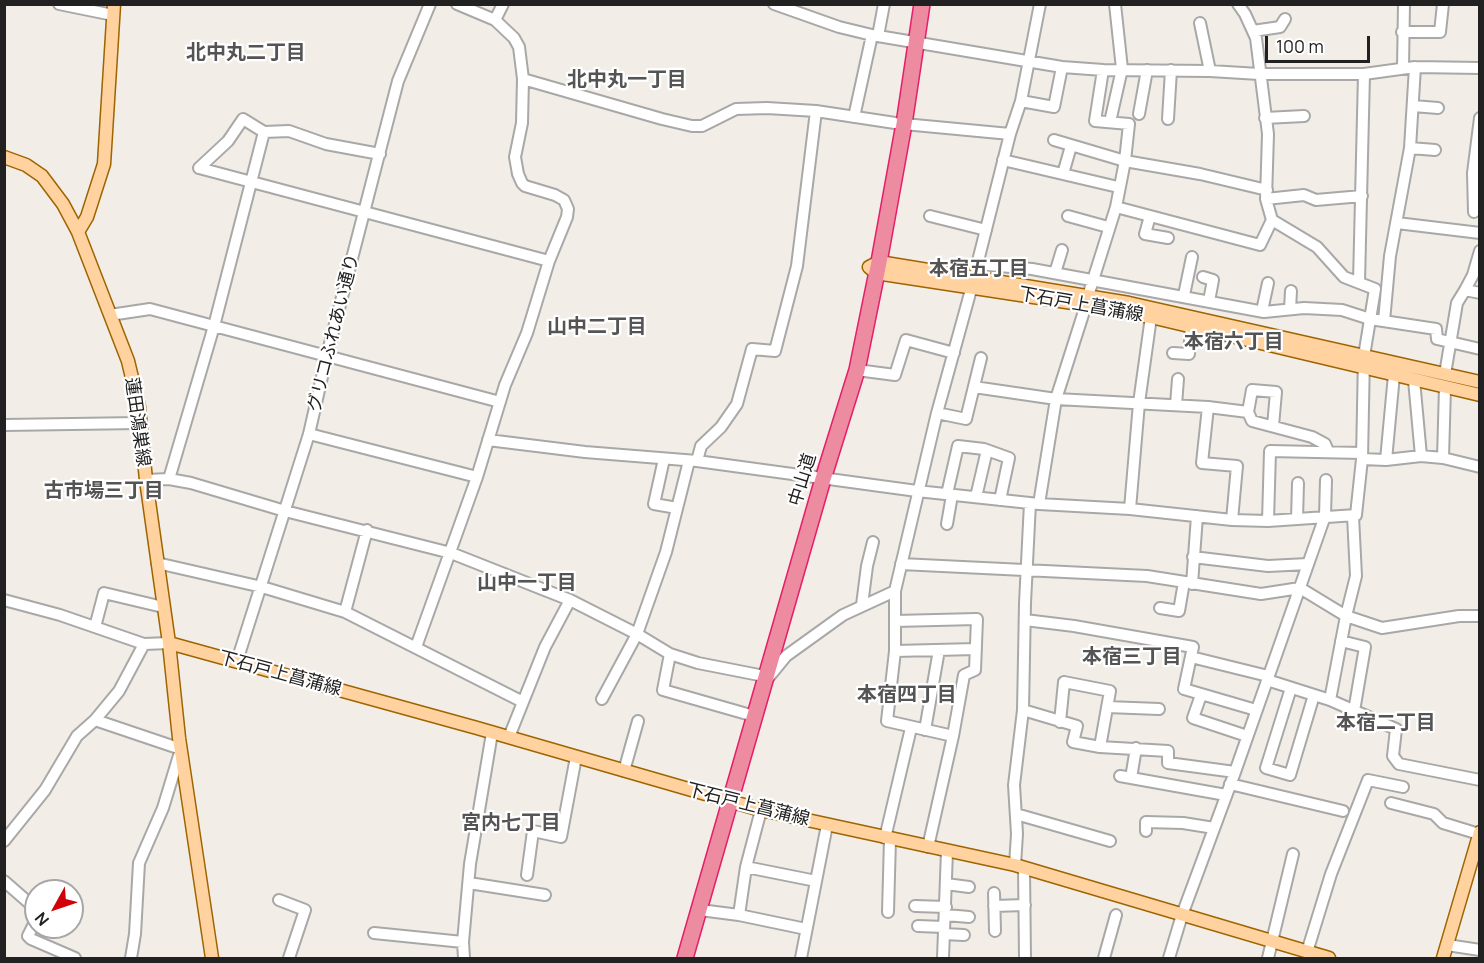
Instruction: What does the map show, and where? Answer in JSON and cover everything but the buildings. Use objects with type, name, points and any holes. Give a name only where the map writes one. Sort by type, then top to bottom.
[{"type":"highway","name":"中山道","points":[[819,479],[857,370],[899,124],[913,4]]},
{"type":"highway","name":"中山道","points":[[910,41],[922,4]]},
{"type":"highway","name":"中山道","points":[[676,958],[762,677],[819,479],[875,267]]},
{"type":"highway","name":"中山道","points":[[685,958],[700,910],[747,714],[762,677]]},
{"type":"main road","points":[[78,232],[87,217],[104,164],[113,10]]},
{"type":"main road","points":[[4,157],[26,165],[42,176],[63,204],[78,232]]},
{"type":"main road","name":"蓮田鴻巣線","points":[[78,232],[128,361],[140,423],[181,749],[212,958]]},
{"type":"main road","name":"下石戸上菖蒲線","points":[[875,267],[1087,300],[1364,356],[1479,382]]},
{"type":"main road","name":"下石戸上菖蒲線","points":[[1151,313],[1191,327],[1479,395]]},
{"type":"main road","name":"下石戸上菖蒲線","points":[[169,644],[509,737],[761,810],[1020,866],[1329,958]]},
{"type":"main road","points":[[1443,958],[1479,836]]},
{"type":"street","points":[[59,4],[113,10]]},
{"type":"street","name":"グリコふれあい通り","points":[[237,661],[309,434],[327,355],[398,81],[430,4]]},
{"type":"street","points":[[416,647],[477,477],[510,370],[531,333],[549,261],[567,217],[568,209],[564,201],[555,195],[525,186],[518,174],[515,157],[522,123],[523,79],[519,47],[514,38],[495,20],[457,4]]},
{"type":"street","points":[[495,20],[503,4]]},
{"type":"street","points":[[774,4],[839,27],[1062,68],[1259,74],[1364,74],[1415,67],[1479,68]]},
{"type":"street","points":[[854,117],[884,4]]},
{"type":"street","points":[[953,736],[887,721],[895,651],[895,591],[937,413],[1010,134],[1021,101],[1040,4]]},
{"type":"street","points":[[1110,122],[1122,69],[1115,4]]},
{"type":"street","points":[[1116,207],[1260,245],[1272,220],[1266,195],[1269,151],[1258,51],[1253,31],[1238,4]]},
{"type":"street","points":[[1403,68],[1404,4]]},
{"type":"street","points":[[1402,33],[1440,32],[1443,4]]},
{"type":"street","points":[[1253,31],[1280,27],[1285,19]]},
{"type":"street","points":[[1200,23],[1210,71]]},
{"type":"street","points":[[1384,321],[1390,256],[1410,148],[1415,67]]},
{"type":"street","points":[[1021,101],[1054,107],[1062,68]]},
{"type":"street","points":[[1025,958],[1025,905],[1014,785],[1023,710],[1026,571],[1034,503],[1056,399],[1116,207],[1125,161],[1129,124],[1095,121],[1103,70]]},
{"type":"street","points":[[1139,114],[1147,70]]},
{"type":"street","points":[[1168,119],[1171,70]]},
{"type":"street","points":[[1359,282],[1364,74]]},
{"type":"street","points":[[523,79],[692,126],[702,126],[736,109],[767,108],[816,111],[899,124],[1010,134]]},
{"type":"street","points":[[1413,106],[1438,108]]},
{"type":"street","points":[[602,699],[637,634],[666,552],[677,508],[693,461],[701,446],[721,427],[737,404],[752,349],[775,351],[796,266],[816,111]]},
{"type":"street","points":[[1265,118],[1304,117]]},
{"type":"street","points":[[1397,224],[1475,232],[1479,118]]},
{"type":"street","points":[[380,154],[326,144],[289,131],[264,132],[243,119],[228,141],[199,168],[549,261]]},
{"type":"street","points":[[169,479],[214,326],[264,132]]},
{"type":"street","points":[[1054,140],[1125,161],[1200,174],[1266,195],[1304,195],[1316,200],[1362,196]]},
{"type":"street","points":[[1063,174],[1071,146]]},
{"type":"street","points":[[1410,148],[1435,150]]},
{"type":"street","points":[[1003,160],[1119,188]]},
{"type":"street","points":[[930,216],[986,230]]},
{"type":"street","points":[[1068,216],[1108,227]]},
{"type":"street","points":[[1150,216],[1145,234],[1168,238]]},
{"type":"street","points":[[1272,220],[1317,247],[1344,277],[1375,289],[1364,356],[1362,456],[1356,515],[1353,516],[1356,576],[1330,700]]},
{"type":"street","points":[[1055,273],[1062,250]]},
{"type":"street","points":[[1445,374],[1457,303],[1473,275],[1479,251]]},
{"type":"street","points":[[1184,296],[1192,257]]},
{"type":"street","points":[[977,264],[1032,269],[1262,311],[1304,308],[1342,310],[1370,319],[1436,329],[1437,339],[1479,349]]},
{"type":"street","points":[[1203,277],[1213,280],[1209,301]]},
{"type":"street","points":[[1262,311],[1268,283]]},
{"type":"street","points":[[1465,290],[1479,293]]},
{"type":"street","points":[[1130,510],[1139,403],[1154,291]]},
{"type":"street","points":[[1290,309],[1291,291]]},
{"type":"street","points":[[110,315],[150,309],[500,402]]},
{"type":"street","points":[[1173,353],[1189,354],[1191,327]]},
{"type":"street","points":[[857,370],[895,375],[906,340],[954,353]]},
{"type":"street","points":[[937,413],[966,419],[981,358]]},
{"type":"street","points":[[1386,460],[1394,375]]},
{"type":"street","points":[[1176,405],[1178,379]]},
{"type":"street","points":[[1414,380],[1421,456]]},
{"type":"street","points":[[974,387],[1056,399],[1208,407],[1248,412]]},
{"type":"street","points":[[1443,458],[1445,387]]},
{"type":"street","points":[[1273,426],[1276,392],[1252,390],[1248,412],[1252,421],[1312,437],[1325,444],[1328,451]]},
{"type":"street","points":[[1208,407],[1202,463],[1237,466],[1232,520]]},
{"type":"street","points":[[5,429],[140,423]]},
{"type":"street","points":[[309,434],[477,477]]},
{"type":"street","points":[[488,440],[585,452],[693,461],[819,479],[1034,503],[1232,520],[1268,521],[1353,516]]},
{"type":"street","points":[[947,524],[958,446],[987,450],[1009,458],[1000,500]]},
{"type":"street","points":[[976,497],[987,450]]},
{"type":"street","points":[[1268,521],[1270,451],[1328,451],[1386,460],[1421,456],[1443,458],[1479,467]]},
{"type":"street","points":[[664,459],[654,504],[677,508]]},
{"type":"street","points":[[146,480],[169,479],[191,483],[285,511],[451,553],[570,600],[637,634],[670,654],[698,663],[762,677],[772,674],[786,656],[843,615],[895,591]]},
{"type":"street","points":[[1169,958],[1182,915],[1325,516],[1326,480]]},
{"type":"street","points":[[1297,519],[1298,483]]},
{"type":"street","points":[[1160,608],[1179,611],[1193,557],[1197,516]]},
{"type":"street","points":[[345,612],[367,530]]},
{"type":"street","points":[[862,605],[873,542]]},
{"type":"street","points":[[1193,557],[1268,566],[1308,564]]},
{"type":"street","points":[[157,563],[262,587],[345,612],[523,702]]},
{"type":"street","points":[[901,564],[1147,576],[1261,594],[1300,588],[1346,616],[1382,628],[1459,616],[1479,616]]},
{"type":"street","points":[[95,627],[104,593],[163,607]]},
{"type":"street","points":[[4,600],[144,644],[169,644]]},
{"type":"street","points":[[509,737],[545,647],[570,600]]},
{"type":"street","points":[[895,621],[977,619],[975,670],[963,675],[953,736],[928,847]]},
{"type":"street","points":[[1025,620],[1074,626],[1193,647],[1184,689],[1256,710]]},
{"type":"street","points":[[1341,641],[1365,647],[1354,711]]},
{"type":"street","points":[[4,841],[45,790],[77,736],[95,720],[119,691],[144,644]]},
{"type":"street","points":[[895,651],[976,649]]},
{"type":"street","points":[[925,730],[939,650]]},
{"type":"street","points":[[670,654],[663,690],[747,714]]},
{"type":"street","points":[[1191,657],[1268,678],[1330,700],[1396,729],[1393,756],[1399,764],[1479,780]]},
{"type":"street","points":[[1060,722],[1064,682],[1110,691],[1100,747]]},
{"type":"street","points":[[1291,688],[1266,768],[1290,775],[1314,695]]},
{"type":"street","points":[[1201,695],[1192,718],[1247,736]]},
{"type":"street","points":[[1107,707],[1159,709]]},
{"type":"street","points":[[1023,710],[1077,726],[1073,742],[1100,747],[1168,751],[1168,763],[1235,772]]},
{"type":"street","points":[[95,720],[181,749],[163,808],[139,863],[137,918],[130,958]]},
{"type":"street","points":[[624,771],[638,721]]},
{"type":"street","points":[[888,912],[888,839],[911,728]]},
{"type":"street","points":[[464,958],[463,942],[469,883],[492,733]]},
{"type":"street","points":[[1136,748],[1125,777],[1226,795]]},
{"type":"street","points":[[527,875],[533,831],[561,837],[576,757]]},
{"type":"street","points":[[1307,952],[1331,874],[1368,780],[1403,787]]},
{"type":"street","points":[[1230,784],[1343,811]]},
{"type":"street","points":[[1391,803],[1434,814],[1443,823],[1479,836]]},
{"type":"street","points":[[739,915],[746,867],[761,810]]},
{"type":"street","points":[[1016,814],[1110,842]]},
{"type":"street","points":[[1146,831],[1146,822],[1183,823],[1214,828]]},
{"type":"street","points":[[801,958],[826,825]]},
{"type":"street","points":[[943,958],[947,851]]},
{"type":"street","points":[[1268,958],[1293,855]]},
{"type":"street","points":[[746,867],[816,881]]},
{"type":"street","points":[[4,881],[24,898]]},
{"type":"street","points":[[469,883],[545,896]]},
{"type":"street","points":[[946,884],[969,887]]},
{"type":"street","points":[[994,893],[995,931]]},
{"type":"street","points":[[279,900],[305,910],[289,958]]},
{"type":"street","points":[[994,906],[1025,905]]},
{"type":"street","points":[[915,906],[969,916]]},
{"type":"street","points":[[700,910],[806,928]]},
{"type":"street","points":[[1104,958],[1116,915]]},
{"type":"street","points":[[918,927],[963,935]]},
{"type":"street","points":[[374,933],[463,942]]},
{"type":"street","points":[[34,939],[75,958]]},
{"type":"street","points":[[1447,945],[1479,950]]},
{"type":"district","name":"北中丸二丁目","points":[[246,53]]},
{"type":"district","name":"北中丸一丁目","points":[[627,80]]},
{"type":"district","name":"本宿五丁目","points":[[979,269]]},
{"type":"district","name":"山中二丁目","points":[[597,327]]},
{"type":"district","name":"本宿六丁目","points":[[1234,342]]},
{"type":"district","name":"古市場三丁目","points":[[104,491]]},
{"type":"district","name":"山中一丁目","points":[[527,583]]},
{"type":"district","name":"本宿三丁目","points":[[1132,657]]},
{"type":"district","name":"本宿四丁目","points":[[907,695]]},
{"type":"district","name":"本宿二丁目","points":[[1386,723]]},
{"type":"district","name":"宮内七丁目","points":[[511,823]]}]
